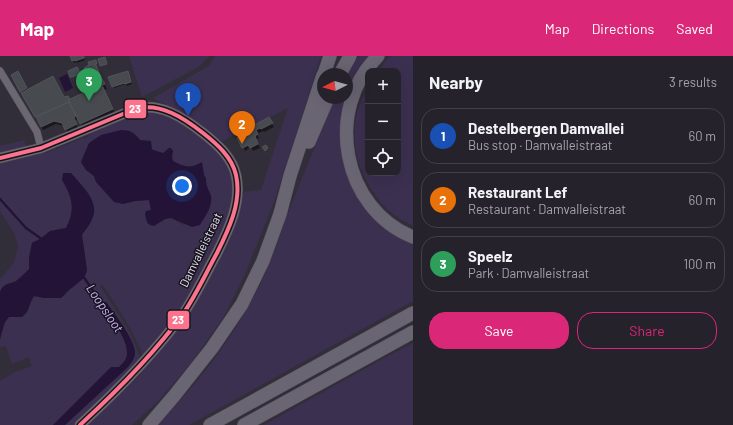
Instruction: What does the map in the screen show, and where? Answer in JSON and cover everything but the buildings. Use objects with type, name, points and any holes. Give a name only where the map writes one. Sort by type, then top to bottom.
[{"type":"highway","points":[[326,68],[330,56]]},
{"type":"highway","points":[[343,68],[350,56]]},
{"type":"highway","points":[[378,56],[359,80],[354,91],[346,127],[349,160],[357,184],[369,202],[383,218],[397,229],[413,237]]},
{"type":"highway","points":[[283,206],[290,176],[317,93]]},
{"type":"highway","points":[[149,425],[212,348],[242,304],[263,261],[283,206],[296,178],[325,104]]},
{"type":"highway","points":[[210,425],[413,313]]},
{"type":"highway","points":[[244,425],[413,332]]},
{"type":"street","points":[[0,71],[37,132],[42,148]]},
{"type":"street","name":"Damvalleistraat","points":[[0,158],[42,148],[134,109],[141,107],[153,107],[168,111],[184,119],[221,148],[232,164],[236,174],[238,189],[236,206],[224,239],[204,278],[183,313],[144,363],[80,425]]},
{"type":"shaded area","points":[[129,56],[209,56],[200,66],[142,97]]},
{"type":"shaded area","points":[[215,56],[321,56],[274,202],[245,274],[223,318],[191,363],[159,400],[132,425],[88,425],[138,377],[201,294],[232,235],[244,192],[261,190],[288,108],[222,141],[199,123],[153,98],[209,66]]},
{"type":"shaded area","points":[[359,56],[372,56],[353,89],[353,68],[351,68]]},
{"type":"shaded area","points":[[392,56],[413,56],[413,226],[390,212],[378,199],[364,175],[356,148],[354,134],[355,120],[365,94],[365,176],[401,176],[401,68],[381,68],[387,59]]},
{"type":"shaded area","points":[[333,104],[346,104],[357,193],[413,241],[413,301],[189,425],[156,425],[186,394],[214,360],[238,324],[268,268],[290,208]]},
{"type":"shaded area","points":[[149,111],[161,113],[189,126],[221,155],[231,171],[233,192],[229,217],[195,286],[183,305],[143,356],[120,310],[102,284],[100,286],[129,331],[140,356],[138,363],[75,425],[65,425],[128,367],[133,360],[134,352],[129,336],[106,302],[103,305],[122,335],[127,348],[126,358],[119,367],[111,368],[53,425],[0,425],[0,381],[15,372],[32,366],[29,357],[12,364],[6,346],[0,347],[3,327],[9,317],[17,317],[25,314],[35,296],[44,298],[61,298],[83,278],[87,270],[82,235],[92,219],[94,206],[89,194],[71,173],[69,192],[72,210],[70,221],[66,228],[50,231],[32,243],[29,258],[29,269],[17,281],[5,285],[0,292],[0,279],[14,263],[18,246],[15,235],[0,211],[0,161],[46,153],[83,138],[86,139],[99,128],[115,120]],"holes":[[[133,132],[146,145],[154,150],[163,153],[169,148],[173,151],[173,161],[187,167],[197,165],[206,178],[206,184],[210,197],[209,210],[183,225],[171,218],[165,219],[159,223],[147,224],[145,214],[151,210],[149,200],[123,204],[96,182],[94,176],[86,170],[81,162],[88,146]]]},
{"type":"shaded area","points":[[24,140],[26,148],[0,153],[0,146]]},
{"type":"shaded area","points":[[413,343],[413,425],[264,425],[377,362]]},
{"type":"water","points":[[67,74],[73,88],[65,92],[59,78]]},
{"type":"water","points":[[121,130],[132,132],[140,140],[151,141],[153,150],[163,153],[171,148],[173,151],[173,161],[181,165],[194,166],[202,162],[211,201],[209,210],[200,225],[192,227],[171,218],[165,219],[154,226],[150,225],[147,222],[145,214],[146,211],[151,210],[149,200],[123,204],[114,202],[96,182],[94,176],[86,170],[81,162],[89,143],[101,135]]},
{"type":"water","points":[[63,173],[71,173],[89,194],[94,206],[94,213],[91,221],[82,235],[87,270],[85,276],[61,298],[44,298],[34,296],[27,312],[22,317],[9,317],[5,322],[0,339],[1,289],[5,285],[16,281],[29,269],[29,258],[32,243],[50,231],[66,228],[69,221],[72,203],[62,180]]},
{"type":"water","points":[[106,302],[132,341],[135,353],[134,359],[128,367],[65,425],[53,425],[111,367],[119,367],[126,358],[127,348],[125,341],[114,321],[102,304]]},
{"type":"waterway","name":"Loopsloot","points":[[0,199],[26,228],[43,240]]},
{"type":"waterway","name":"Loopsloot","points":[[83,276],[104,307]]},
{"type":"transit line","name":"23","points":[[0,158],[41,148],[135,109],[144,107],[171,113],[196,127],[219,146],[234,168],[237,185],[236,205],[226,234],[197,292],[183,314],[147,358],[121,386],[80,425]]},
{"type":"place","name":"Speelz","points":[[89,101]]},
{"type":"place","name":"Destelbergen Damvallei","points":[[188,116]]},
{"type":"place","name":"Restaurant Lef","points":[[242,144]]}]
